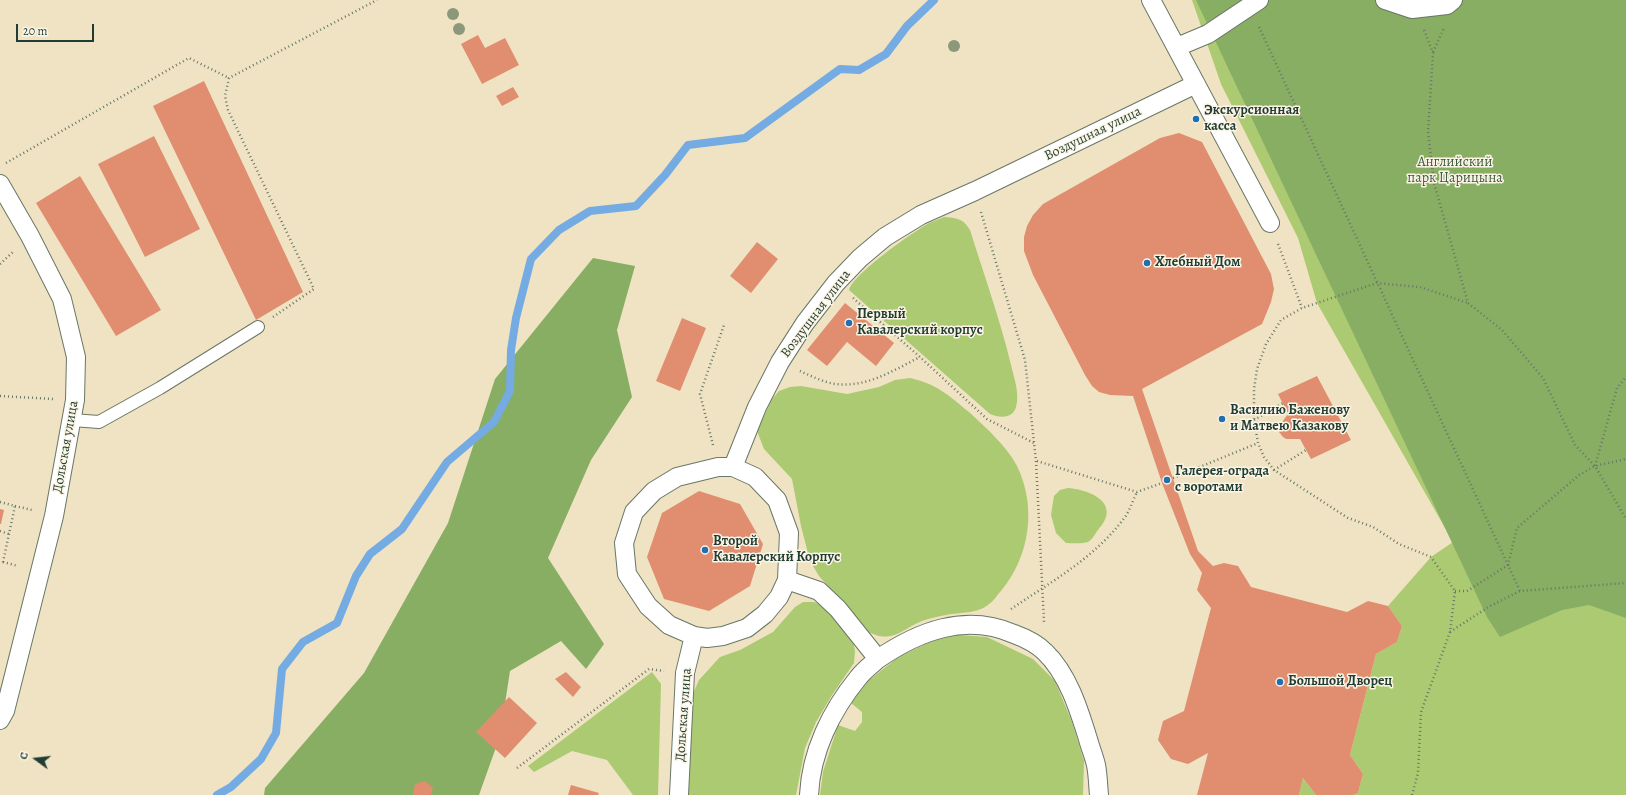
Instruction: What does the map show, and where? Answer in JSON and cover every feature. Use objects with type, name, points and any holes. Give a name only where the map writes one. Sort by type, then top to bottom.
[{"type":"street","points":[[1385,0],[1412,9],[1447,5],[1454,0]]},
{"type":"street","points":[[1152,3],[1177,47],[1270,223]]},
{"type":"street","points":[[1177,47],[1208,34],[1254,4]]},
{"type":"street","name":"Воздушная улица","points":[[726,467],[780,362],[805,323],[836,283],[860,258],[885,237],[921,215],[975,191],[1196,84]]},
{"type":"street","name":"Дольская улица","points":[[0,184],[30,236],[62,299],[76,357],[75,400],[54,516],[5,711],[0,720]]},
{"type":"street","points":[[726,467],[755,477],[777,500],[789,533],[787,580],[779,597],[765,614],[746,628],[723,636],[707,638],[694,636],[669,625],[648,606],[627,574],[624,543],[634,512],[654,491],[677,477],[726,467]]},
{"type":"street","points":[[787,580],[819,591],[838,609],[878,659]]},
{"type":"street","points":[[809,795],[810,779],[820,739],[839,705],[854,683],[878,659],[897,646],[940,628],[967,624],[988,625],[1006,630],[1026,639],[1046,652],[1064,677],[1078,706],[1096,765],[1099,795]]},
{"type":"street","name":"Дольская улица","points":[[679,795],[685,673],[694,636]]},
{"type":"lane","points":[[72,420],[99,422],[160,388],[258,327]]},
{"type":"path","points":[[258,327],[314,289],[228,110],[225,96],[229,78],[377,0]]},
{"type":"path","points":[[1254,4],[1377,283],[1520,591]]},
{"type":"path","points":[[1412,9],[1423,27],[1433,53],[1428,132],[1434,183],[1468,303]]},
{"type":"path","points":[[0,166],[189,58],[229,78]]},
{"type":"path","points":[[975,191],[1025,360],[1035,443],[1046,652]]},
{"type":"path","points":[[1270,223],[1302,308]]},
{"type":"path","points":[[836,283],[920,357],[987,419],[1035,443]]},
{"type":"path","points":[[1412,795],[1418,773],[1421,712],[1450,632],[1454,591],[1431,557],[1399,544],[1373,527],[1348,518],[1274,470],[1264,457],[1258,443],[1254,420],[1254,389],[1257,369],[1266,344],[1282,320],[1302,308],[1377,283],[1420,286],[1468,303],[1502,330],[1544,378],[1575,445],[1595,466],[1626,519]]},
{"type":"path","points":[[724,325],[700,394],[726,467]]},
{"type":"path","points":[[780,362],[817,379],[836,384],[854,384],[877,379],[920,357]]},
{"type":"path","points":[[1595,466],[1617,388],[1626,377]]},
{"type":"path","points":[[0,396],[75,400]]},
{"type":"path","points":[[1254,420],[1283,403]]},
{"type":"path","points":[[1173,478],[1258,443]]},
{"type":"path","points":[[1274,470],[1306,450]]},
{"type":"path","points":[[1454,591],[1467,591],[1508,565],[1517,528],[1579,475],[1595,466],[1626,459]]},
{"type":"path","points":[[1036,461],[1137,492],[1162,483]]},
{"type":"path","points":[[988,625],[1079,563],[1104,542],[1126,516],[1137,492]]},
{"type":"path","points":[[0,502],[15,506],[3,562],[0,561]]},
{"type":"path","points":[[0,531],[9,534]]},
{"type":"path","points":[[1450,632],[1490,606],[1520,591],[1626,583]]},
{"type":"path","points":[[517,768],[649,669],[685,673]]},
{"type":"green space","name":"Английский парк Царицына","points":[[1192,0],[1626,0],[1626,795],[1353,795],[1358,793],[1363,774],[1350,755],[1376,654],[1397,642],[1402,626],[1388,606],[1431,557],[1453,542],[1317,303],[1298,238],[1221,84]]},
{"type":"green space","name":"Английский парк Царицына","points":[[1196,0],[1626,0],[1626,618],[1589,605],[1562,610],[1500,637],[1487,617]]},
{"type":"green space","points":[[944,217],[959,219],[965,223],[970,230],[992,297],[1007,348],[1016,386],[1016,407],[1009,416],[1001,417],[990,414],[849,290],[861,274],[884,254],[929,223]]},
{"type":"green space","points":[[593,258],[635,266],[617,330],[632,397],[591,460],[548,558],[604,644],[586,669],[561,641],[510,671],[500,736],[479,795],[264,795],[265,788],[364,673],[448,523],[495,379]]},
{"type":"green space","points":[[910,378],[928,383],[948,395],[982,424],[1007,451],[1017,466],[1027,498],[1027,531],[1019,562],[1011,577],[991,603],[980,610],[943,615],[925,620],[898,634],[884,637],[867,631],[819,576],[810,561],[801,526],[792,479],[764,449],[757,431],[772,399],[779,391],[790,387],[801,386],[847,394],[879,387],[895,380]]},
{"type":"green space","points":[[1068,488],[1077,489],[1094,495],[1101,500],[1105,506],[1107,513],[1105,521],[1088,542],[1066,543],[1056,533],[1051,515],[1054,496],[1060,490]]},
{"type":"green space","points":[[803,602],[814,602],[827,607],[852,635],[855,651],[854,663],[816,722],[805,748],[796,795],[685,795],[691,698],[699,680],[720,657],[740,650],[773,632],[795,607]]},
{"type":"green space","points":[[946,634],[987,637],[1033,659],[1055,681],[1072,722],[1084,761],[1083,795],[820,795],[823,772],[838,725],[855,731],[862,722],[862,712],[851,703],[868,681],[897,658]]},
{"type":"green space","points":[[652,672],[661,684],[658,795],[633,795],[607,760],[572,751],[534,772],[528,766]]},
{"type":"green space","points":[[1303,778],[1316,795],[1299,795]]},
{"type":"building","points":[[478,35],[485,48],[505,38],[519,65],[482,84],[461,44]]},
{"type":"building","points":[[204,81],[303,292],[256,320],[153,106]]},
{"type":"building","points":[[513,87],[519,97],[502,106],[496,96]]},
{"type":"building","points":[[1179,133],[1202,142],[1271,274],[1274,289],[1271,302],[1262,324],[1142,389],[1198,551],[1213,566],[1224,563],[1238,566],[1251,587],[1347,612],[1368,601],[1388,606],[1402,626],[1397,642],[1376,654],[1350,755],[1363,774],[1358,793],[1353,795],[1316,795],[1303,778],[1299,795],[1197,795],[1208,753],[1188,764],[1171,759],[1158,740],[1163,721],[1184,711],[1211,608],[1197,590],[1202,573],[1190,554],[1162,483],[1133,396],[1110,395],[1099,392],[1092,386],[1033,275],[1024,251],[1024,237],[1027,226],[1033,215],[1043,204],[1160,138]]},
{"type":"building","points":[[154,136],[200,229],[145,257],[98,164]]},
{"type":"building","points":[[80,176],[161,310],[116,336],[36,203]]},
{"type":"building","points":[[757,242],[778,259],[751,293],[730,276]]},
{"type":"building","name":"Первый Кавалерский корпус","points":[[845,303],[894,343],[876,366],[847,342],[827,366],[807,350]]},
{"type":"building","points":[[682,318],[706,328],[680,391],[656,381]]},
{"type":"building","points":[[1317,376],[1351,440],[1311,459],[1300,439],[1286,439],[1279,432],[1280,425],[1288,414],[1278,394]]},
{"type":"building","name":"Второй Кавалерский Корпус","points":[[699,491],[740,504],[763,544],[750,586],[709,611],[664,599],[647,557],[662,513]]},
{"type":"building","points":[[0,509],[4,510],[1,524],[0,524]]},
{"type":"building","points":[[566,672],[581,687],[573,697],[555,679]]},
{"type":"building","points":[[509,697],[537,723],[505,758],[476,732]]},
{"type":"building","points":[[425,781],[433,788],[431,795],[413,795],[415,784]]},
{"type":"building","points":[[571,785],[599,793],[598,795],[568,795]]},
{"type":"waterway","points":[[217,795],[231,787],[261,759],[276,733],[282,669],[303,642],[337,623],[356,576],[370,554],[402,529],[447,462],[494,422],[510,391],[511,350],[516,318],[531,259],[559,230],[590,211],[636,206],[665,175],[688,145],[745,138],[840,69],[859,70],[886,54],[907,26],[934,0]]},
{"type":"place","name":"Экскурсионная касса","points":[[1196,119]]},
{"type":"place","name":"Хлебный Дом","points":[[1147,263]]},
{"type":"place","name":"Первый Кавалерский корпус","points":[[849,323]]},
{"type":"place","name":"Василию Баженову и Матвею Казакову","points":[[1222,419]]},
{"type":"place","name":"Галерея-ограда с воротами","points":[[1167,480]]},
{"type":"place","name":"Второй Кавалерский Корпус","points":[[705,550]]},
{"type":"place","name":"Большой Дворец","points":[[1280,682]]}]
